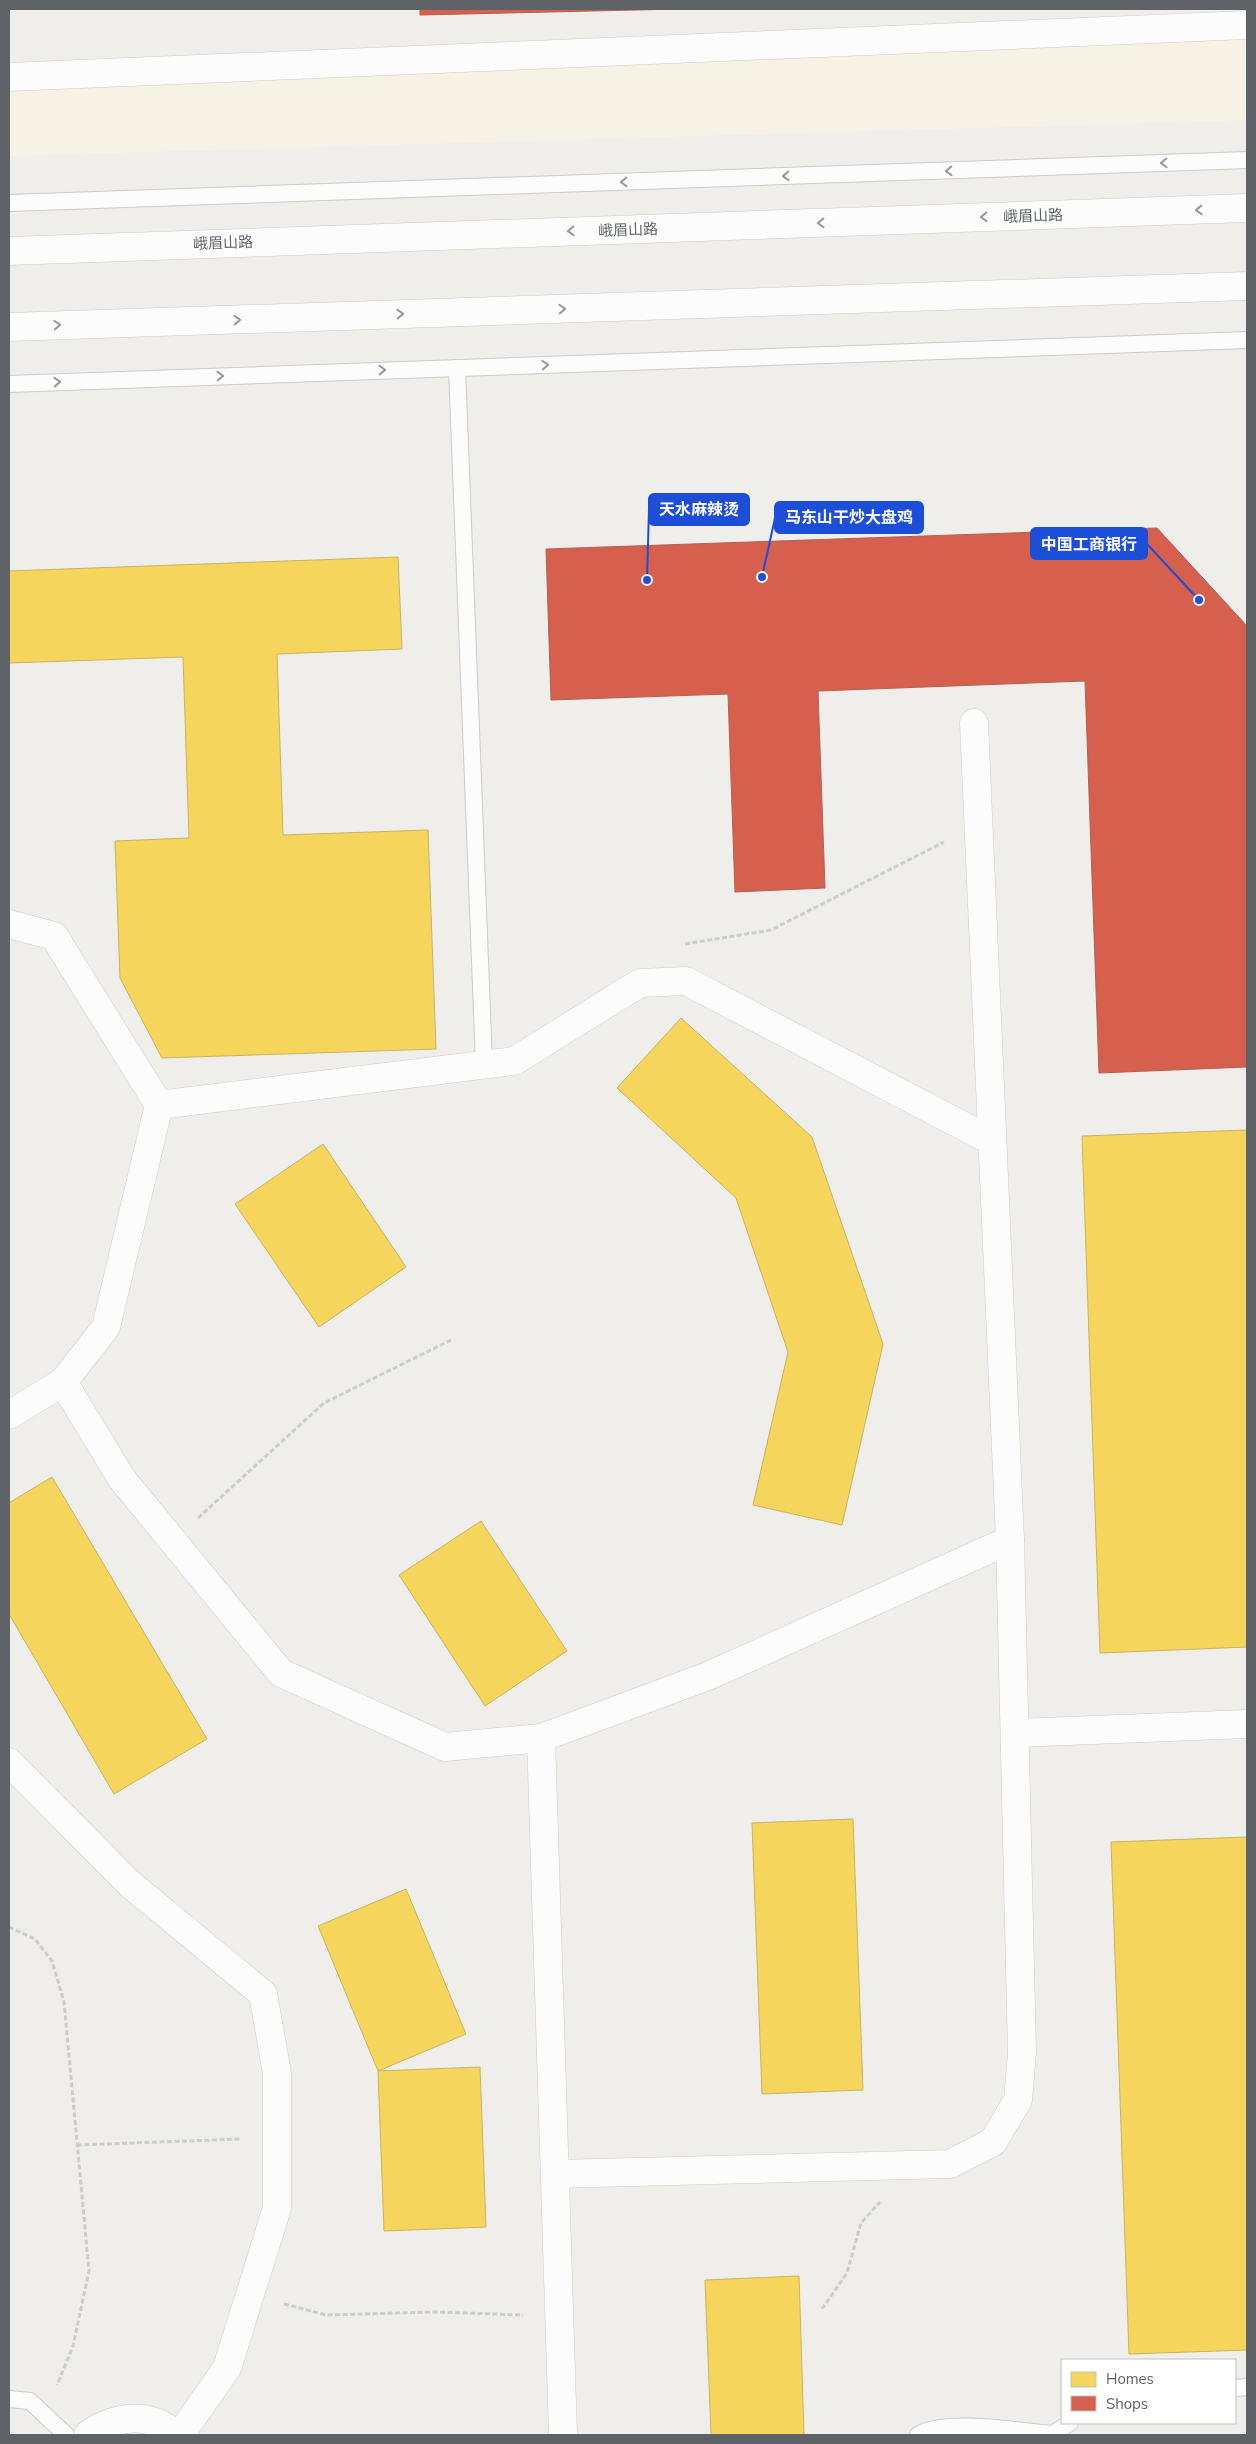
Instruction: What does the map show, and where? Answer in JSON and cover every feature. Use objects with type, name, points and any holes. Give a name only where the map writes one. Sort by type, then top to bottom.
[{"type":"street","points":[[9,77],[1247,26]]},
{"type":"street","name":"峨眉山路","points":[[9,251],[1247,208]]},
{"type":"street","points":[[9,327],[1247,286]]},
{"type":"street","points":[[555,2174],[950,2164],[993,2142],[1018,2100],[1022,2052],[1010,1540],[974,723]]},
{"type":"street","points":[[9,924],[54,936],[159,1105],[106,1327],[63,1382],[9,1415]]},
{"type":"street","points":[[159,1105],[514,1061],[640,983],[686,981],[992,1141]]},
{"type":"street","points":[[63,1382],[122,1479],[281,1674],[445,1747],[541,1738],[708,1676],[1010,1540]]},
{"type":"street","points":[[1015,1733],[1247,1724]]},
{"type":"street","points":[[541,1738],[563,2435]]},
{"type":"street","points":[[9,1762],[130,1884],[263,1994],[277,2073],[276,2208],[227,2368],[179,2435],[155,2422],[126,2419],[98,2427],[88,2435]]},
{"type":"lane","points":[[9,202],[1247,160]]},
{"type":"lane","points":[[9,384],[1247,340]]},
{"type":"lane","points":[[457,368],[484,1064]]},
{"type":"lane","points":[[9,2399],[30,2401],[66,2435]]},
{"type":"lane","points":[[918,2435],[927,2429],[984,2427],[1051,2435],[1068,2424]]},
{"type":"path","points":[[679,945],[771,930],[978,824]]},
{"type":"path","points":[[173,1541],[324,1403],[453,1339]]},
{"type":"path","points":[[9,1927],[35,1939],[52,1960],[64,2002],[89,2271],[73,2346],[45,2416]]},
{"type":"path","points":[[77,2145],[277,2138]]},
{"type":"path","points":[[822,2309],[847,2273],[861,2224],[914,2165]]},
{"type":"path","points":[[250,2294],[326,2316],[436,2312],[559,2316]]},
{"type":"shaded area","points":[[1247,31],[1247,120],[9,156],[9,66]]},
{"type":"building: Homes","points":[[398,557],[402,649],[277,654],[283,835],[428,830],[436,1049],[162,1058],[120,978],[115,841],[189,838],[183,657],[9,663],[9,571]]},
{"type":"building: Homes","points":[[681,1018],[812,1137],[883,1344],[842,1525],[753,1505],[788,1352],[736,1198],[617,1088]]},
{"type":"building: Homes","points":[[1247,1130],[1247,1647],[1100,1653],[1082,1136]]},
{"type":"building: Homes","points":[[323,1144],[406,1267],[319,1327],[235,1204]]},
{"type":"building: Homes","points":[[52,1477],[207,1739],[114,1794],[9,1614],[9,1503]]},
{"type":"building: Homes","points":[[481,1521],[567,1651],[485,1706],[399,1575]]},
{"type":"building: Homes","points":[[853,1819],[863,2090],[762,2094],[752,1823]]},
{"type":"building: Homes","points":[[1247,1837],[1247,2350],[1129,2354],[1111,1842]]},
{"type":"building: Homes","points":[[406,1889],[466,2034],[378,2071],[318,1926]]},
{"type":"building: Homes","points":[[480,2067],[486,2227],[384,2231],[378,2071]]},
{"type":"building: Homes","points":[[799,2276],[804,2435],[711,2435],[705,2280]]},
{"type":"building: Shops","points":[[420,9],[679,9],[420,15]]},
{"type":"building: Shops","points":[[1157,528],[1247,626],[1247,1067],[1099,1073],[1085,681],[818,691],[825,888],[735,892],[728,694],[551,700],[546,549]]},
{"type":"place","name":"马东山干炒大盘鸡","points":[[762,577]]},
{"type":"place","name":"天水麻辣烫","points":[[647,580]]},
{"type":"place","name":"中国工商银行","points":[[1199,600]]}]
